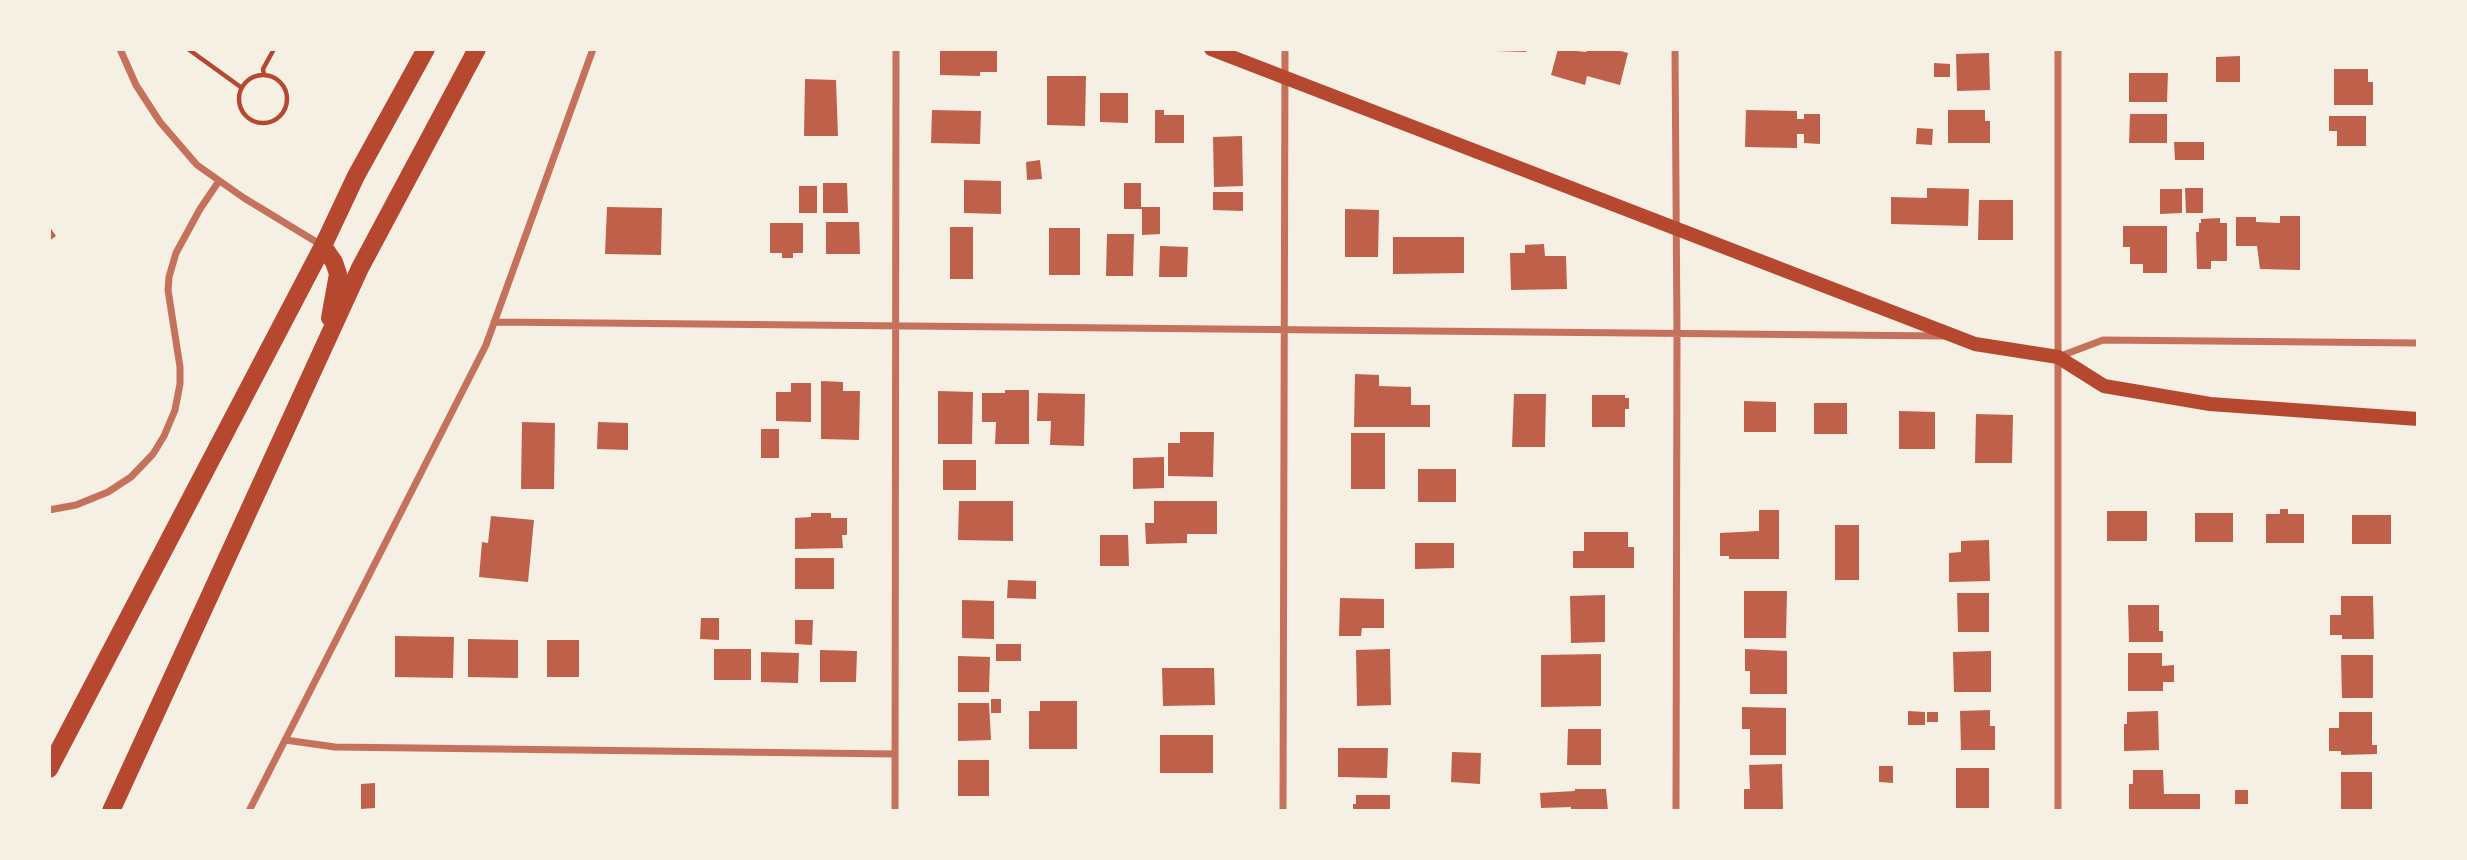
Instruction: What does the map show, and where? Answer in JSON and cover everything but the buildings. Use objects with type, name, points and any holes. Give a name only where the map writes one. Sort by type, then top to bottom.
[{"type":"main road","points":[[49,769],[323,246],[391,109],[426,49]]},
{"type":"main road","points":[[111,811],[360,268],[477,49]]},
{"type":"main road","points":[[1211,49],[1975,344],[2058,357],[2104,386],[2178,400],[2418,419]]},
{"type":"main road","points":[[323,246],[334,262],[338,274],[327,340]]},
{"type":"street","points":[[120,49],[136,85],[160,122],[197,165],[323,246]]},
{"type":"street","points":[[250,811],[480,356],[593,49]]},
{"type":"street","points":[[895,811],[896,49]]},
{"type":"street","points":[[1283,811],[1285,49]]},
{"type":"street","points":[[1675,49],[1676,811]]},
{"type":"street","points":[[2058,49],[2058,811]]},
{"type":"street","points":[[49,510],[76,505],[108,492],[131,477],[153,454],[164,436],[175,410],[180,384],[180,367],[168,290],[169,277],[176,253],[219,181]]},
{"type":"street","points":[[494,322],[1954,336]]},
{"type":"street","points":[[2058,357],[2102,340],[2418,343]]},
{"type":"street","points":[[285,740],[335,747],[895,754]]},
{"type":"path","points":[[188,49],[242,88]]},
{"type":"path","points":[[264,75],[263,69],[274,49]]},
{"type":"path","points":[[264,75],[274,78],[285,89],[287,105],[279,118],[264,124],[249,119],[240,106],[242,88],[251,78],[264,75]]}]
